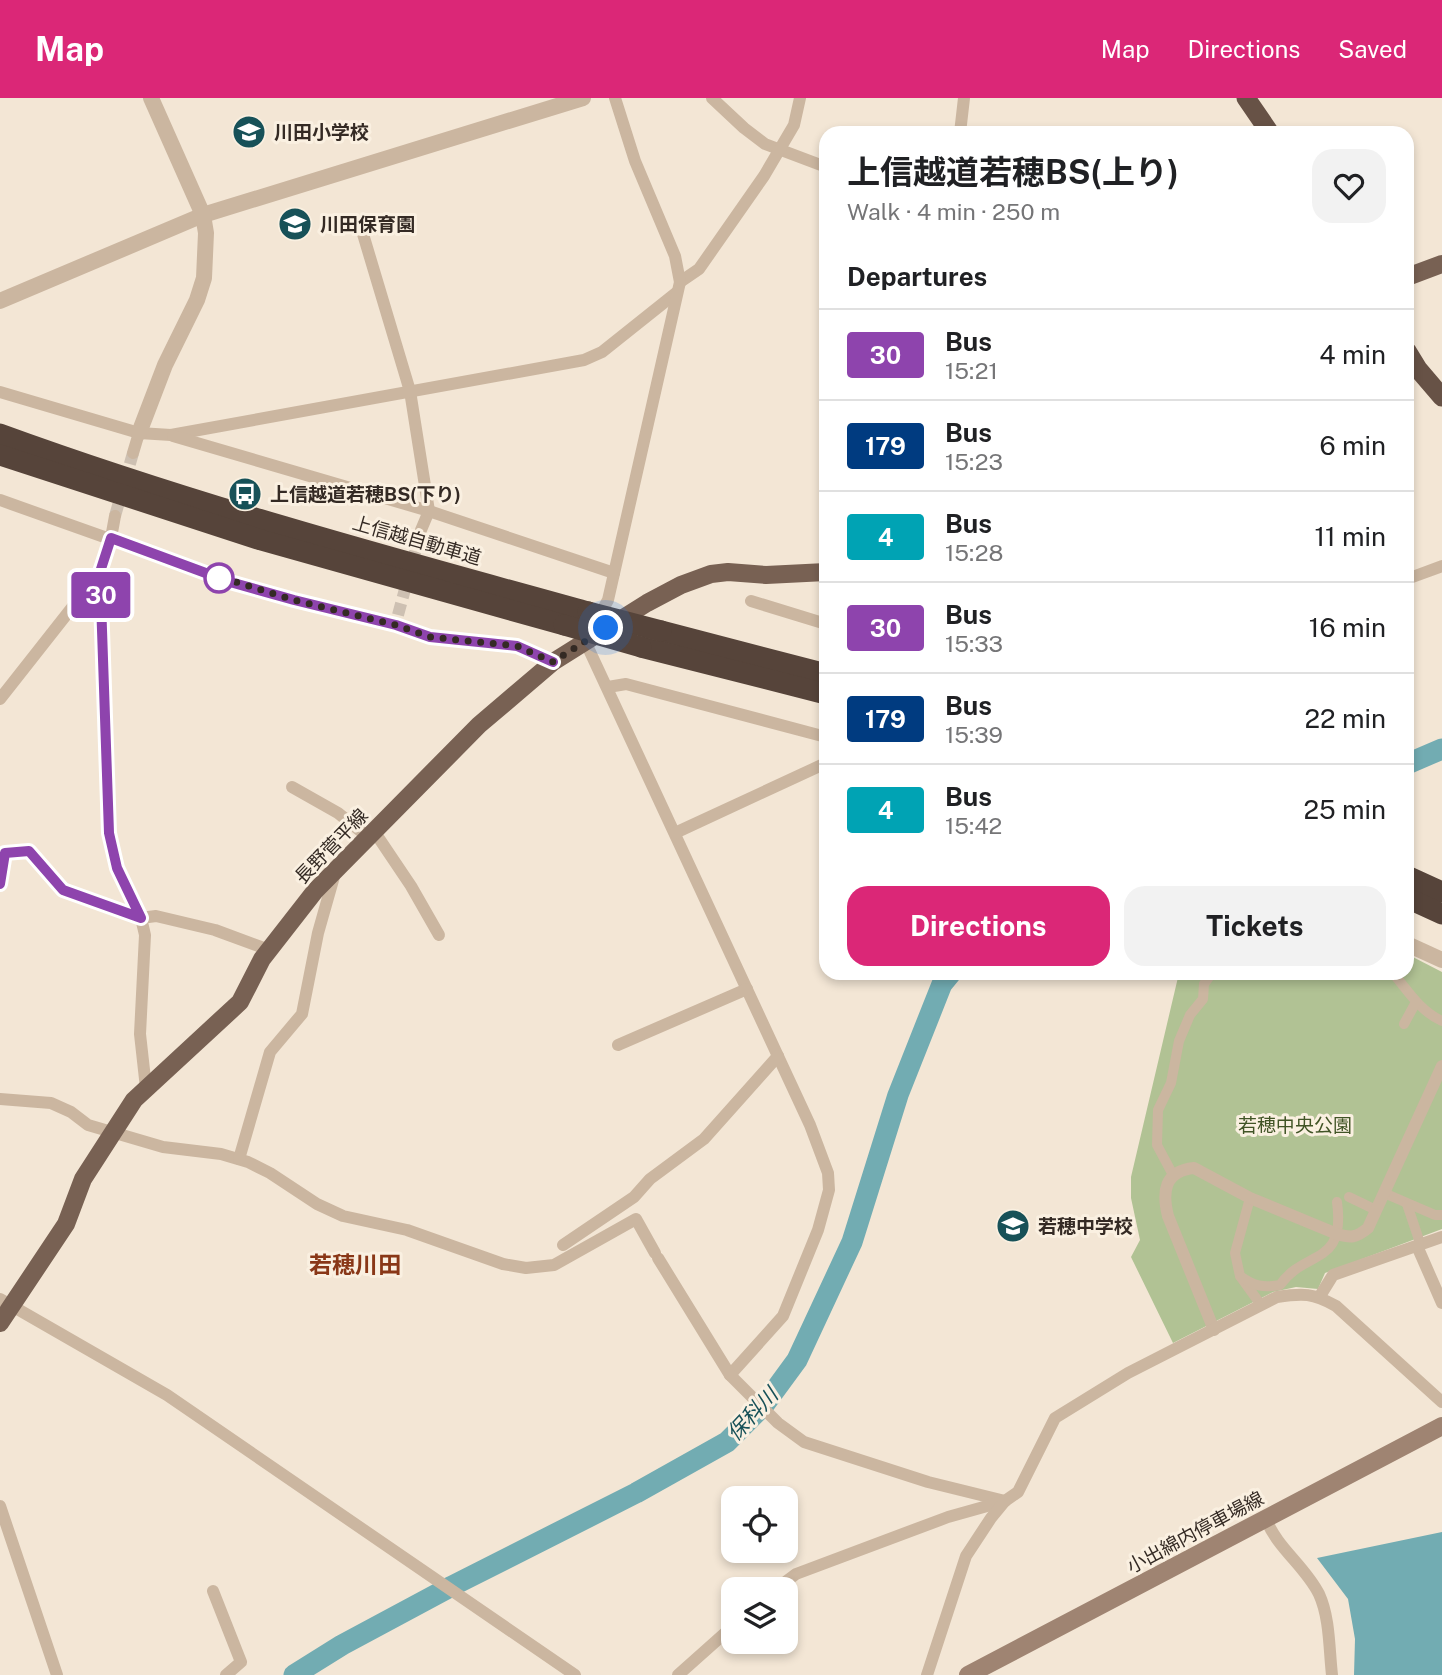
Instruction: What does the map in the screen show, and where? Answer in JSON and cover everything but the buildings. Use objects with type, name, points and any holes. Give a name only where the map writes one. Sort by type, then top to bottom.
[{"type":"highway","points":[[1246,98],[1265,126]]},
{"type":"highway","points":[[1414,360],[1442,397]]},
{"type":"highway","name":"上信越自動車道","points":[[0,434],[105,471],[268,522],[589,612],[819,672]]},
{"type":"highway","points":[[0,455],[301,552],[641,647],[819,692]]},
{"type":"highway","points":[[1414,879],[1442,892]]},
{"type":"highway","points":[[1414,901],[1442,914]]},
{"type":"main road","points":[[1414,274],[1442,264]]},
{"type":"main road","name":"長野菅平線","points":[[0,1323],[6,1302],[66,1224],[83,1179],[134,1100],[240,1002],[269,950],[315,891],[479,725],[553,662],[681,585],[711,574],[728,572],[766,575],[819,572]]},
{"type":"main road","name":"小出綿内停車場線","points":[[968,1675],[1442,1426]]},
{"type":"street","points":[[133,453],[165,365],[197,300],[204,278],[206,233],[203,215],[151,98]]},
{"type":"street","points":[[0,301],[203,215],[583,98]]},
{"type":"street","points":[[615,98],[635,161],[675,256],[678,287],[608,600],[585,641],[778,1056],[828,1173],[829,1190],[806,1263],[783,1316],[730,1374]]},
{"type":"street","points":[[712,98],[765,144],[819,164]]},
{"type":"street","points":[[171,435],[584,360],[602,352],[699,269],[781,150],[794,125],[800,98]]},
{"type":"street","points":[[961,126],[964,98]]},
{"type":"street","points":[[363,234],[410,391],[429,511],[421,530]]},
{"type":"street","points":[[0,392],[139,433],[171,435],[429,511],[614,573]]},
{"type":"street","points":[[0,500],[230,582],[397,620],[430,637],[517,646],[553,662]]},
{"type":"street","points":[[115,516],[100,572],[109,833],[117,868],[141,918],[145,935],[139,1034],[146,1088]]},
{"type":"street","points":[[1414,576],[1442,566]]},
{"type":"street","points":[[0,699],[100,572]]},
{"type":"street","points":[[751,601],[819,622]]},
{"type":"street","points":[[608,687],[626,684],[819,735]]},
{"type":"street","points":[[675,833],[819,766]]},
{"type":"street","points":[[292,787],[371,834],[411,886],[439,935]]},
{"type":"street","points":[[0,884],[3,853],[29,851],[63,890],[141,918],[156,916],[215,930],[269,950]]},
{"type":"street","points":[[239,1159],[270,1052],[302,1014],[318,933],[336,869]]},
{"type":"street","points":[[1414,947],[1442,960]]},
{"type":"street","points":[[1173,1175],[1157,1145],[1158,1110],[1171,1083],[1179,1041],[1190,1015],[1203,999],[1203,980]]},
{"type":"street","points":[[1399,980],[1416,1002],[1431,1016],[1442,1021]]},
{"type":"street","points":[[618,1045],[747,989]]},
{"type":"street","points":[[1404,1024],[1416,1002]]},
{"type":"street","points":[[563,1245],[634,1197],[650,1179],[704,1139],[778,1056]]},
{"type":"street","points":[[1214,1329],[1168,1216],[1163,1196],[1173,1175],[1184,1169],[1194,1168],[1250,1198],[1336,1234],[1351,1238],[1360,1235],[1368,1228],[1442,1066]]},
{"type":"street","points":[[0,1099],[51,1103],[71,1112],[88,1125],[163,1146],[239,1159],[270,1173],[342,1216],[407,1230],[503,1264],[526,1268],[554,1265],[636,1219],[730,1374],[778,1423],[804,1443],[928,1482],[1005,1501]]},
{"type":"street","points":[[1384,1193],[1407,1204],[1442,1215]]},
{"type":"street","points":[[1250,1198],[1235,1253],[1240,1276],[1261,1305]]},
{"type":"street","points":[[1349,1198],[1376,1210]]},
{"type":"street","points":[[1240,1276],[1251,1284],[1264,1288],[1280,1285],[1284,1278],[1320,1257],[1332,1245],[1336,1234],[1339,1218],[1337,1202]]},
{"type":"street","points":[[1407,1204],[1418,1243],[1442,1303]]},
{"type":"street","points":[[1320,1296],[1333,1275],[1418,1243],[1442,1237]]},
{"type":"street","points":[[927,1675],[966,1556],[974,1541],[1005,1501],[1018,1492],[1055,1418],[1128,1373],[1277,1297],[1302,1293],[1320,1296],[1336,1306],[1442,1402]]},
{"type":"street","points":[[6,1302],[167,1395],[575,1675]]},
{"type":"street","points":[[792,1577],[948,1517],[1005,1501]]},
{"type":"street","points":[[0,1506],[57,1675]]},
{"type":"street","points":[[1266,1519],[1272,1534],[1305,1573],[1319,1595],[1332,1675]]},
{"type":"street","points":[[213,1591],[241,1662],[226,1675]]},
{"type":"street","points":[[678,1675],[721,1637]]},
{"type":"green space","name":"若穂中央公園","points":[[1414,958],[1442,972],[1442,1229],[1325,1273],[1318,1289],[1296,1287],[1273,1292],[1173,1343],[1131,1257],[1140,1240],[1131,1198],[1131,1177],[1177,980],[1414,980]]},
{"type":"water","points":[[1442,1532],[1442,1675],[1354,1675],[1355,1639],[1348,1599],[1317,1558]]},
{"type":"waterway","name":"保科川","points":[[1414,761],[1442,749]]},
{"type":"waterway","name":"保科川","points":[[294,1675],[342,1645],[636,1493],[727,1442],[764,1405],[797,1360],[852,1242],[898,1095],[945,980]]},
{"type":"tunnel","points":[[115,516],[133,453]]},
{"type":"tunnel","points":[[398,615],[421,530]]},
{"type":"bus line","name":"30","points":[[0,884],[5,853],[29,851],[63,890],[141,918],[117,868],[109,833],[100,572],[111,538],[230,582],[294,600],[396,625],[430,637],[517,646],[553,662]]},
{"type":"place","name":"川田小学校","points":[[249,132]]},
{"type":"place","name":"川田保育園","points":[[295,224]]},
{"type":"place","name":"上信越道若穂BS(下り)","points":[[245,494]]},
{"type":"place","name":"若穂中学校","points":[[1013,1226]]},
{"type":"district","name":"若穂川田","points":[[355,1264]]},
{"type":"route","points":[[219,578],[210,574],[230,582],[396,625],[430,637],[517,646],[553,662],[606,628]]}]
